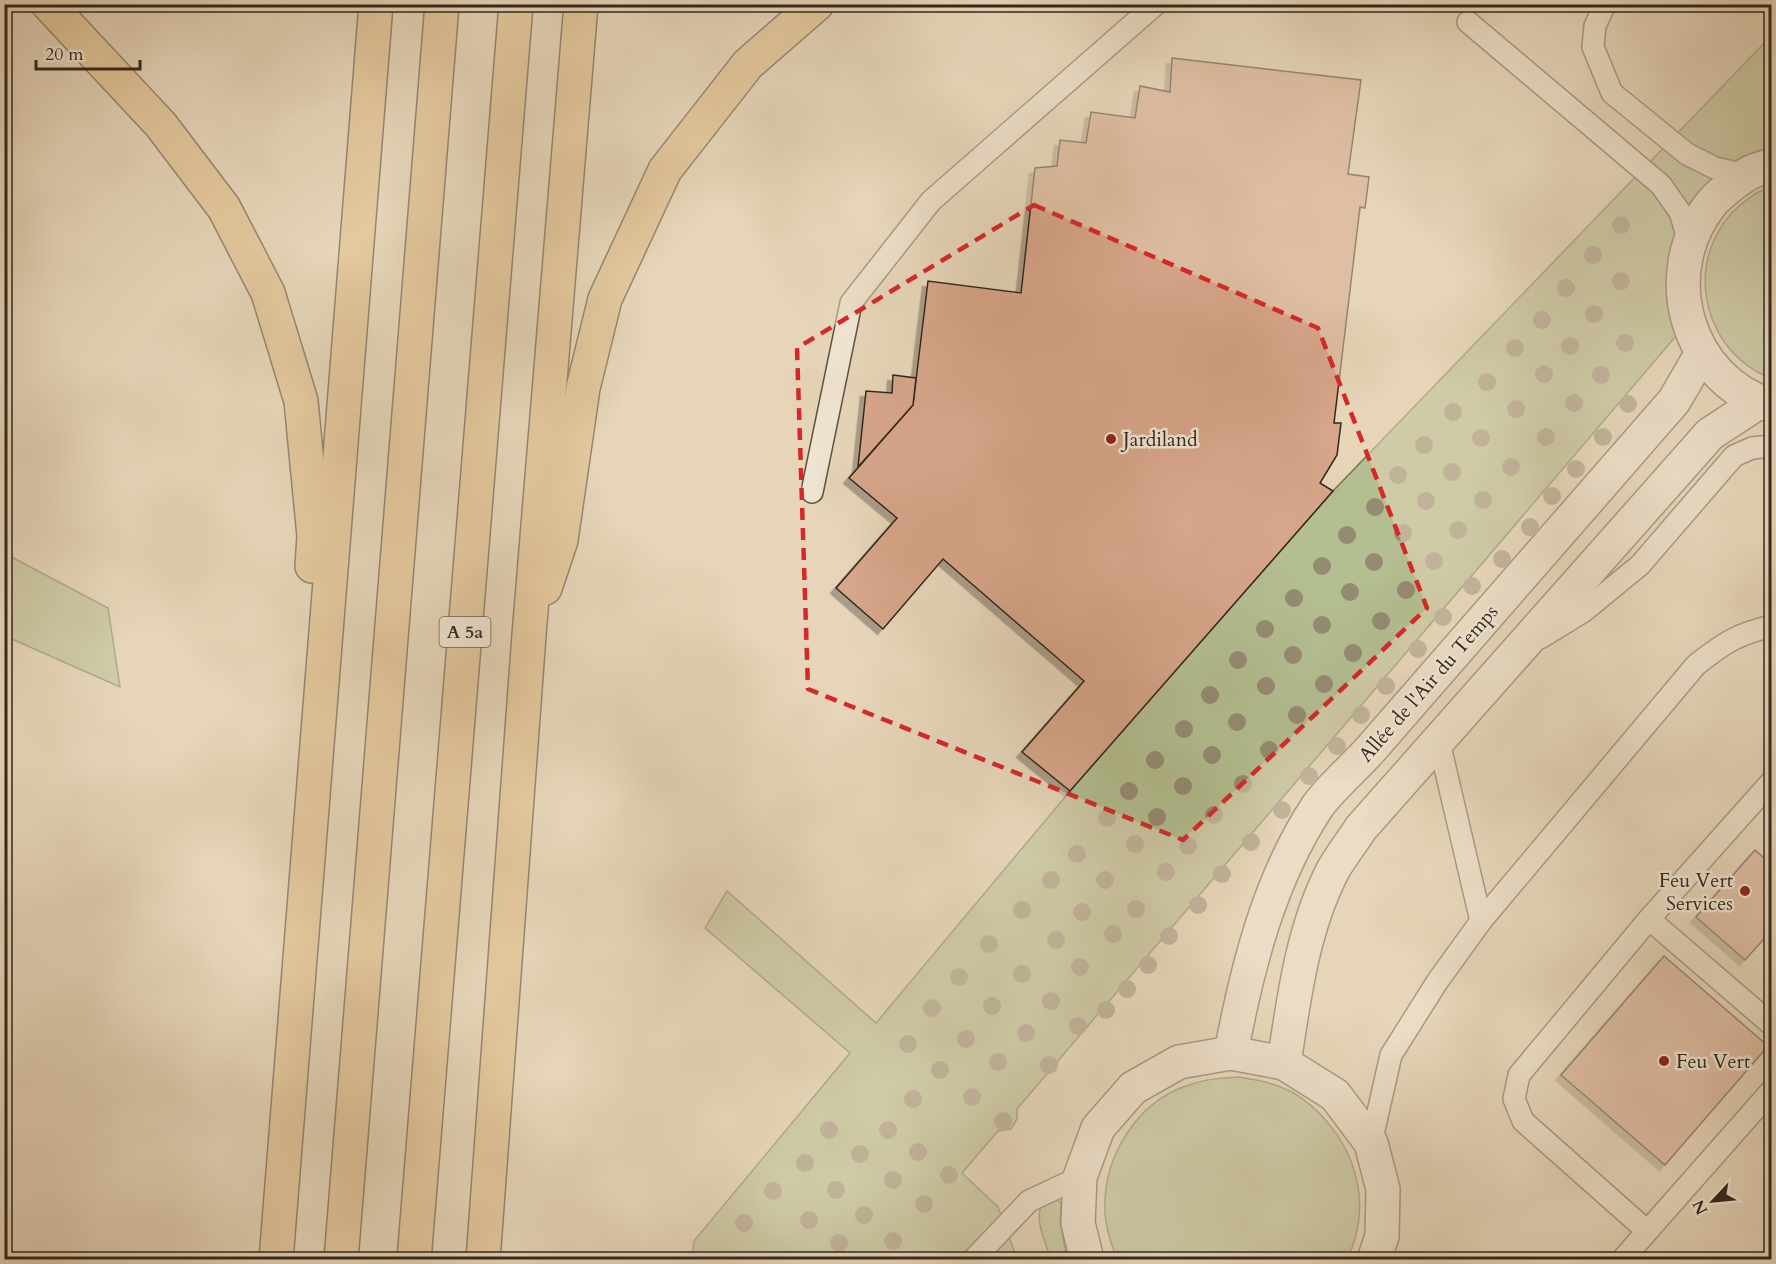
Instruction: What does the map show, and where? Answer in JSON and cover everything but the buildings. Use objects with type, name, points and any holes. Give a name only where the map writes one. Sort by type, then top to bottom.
[{"type":"highway","points":[[48,4],[161,125],[224,208],[268,293],[301,402],[314,536],[310,591],[324,660]]},
{"type":"highway","points":[[276,1260],[376,4]]},
{"type":"highway","points":[[341,1260],[442,4]]},
{"type":"highway","name":"A 5a","points":[[414,1260],[516,4]]},
{"type":"highway","points":[[483,1260],[529,636],[581,4]]},
{"type":"highway","points":[[529,636],[561,540],[583,388],[605,299],[665,170],[748,64],[817,4]]},
{"type":"street","points":[[1759,170],[1711,204],[1689,242],[1682,281],[1688,322],[1701,353],[1729,384],[1765,404]]},
{"type":"street","name":"Allée de l'Air du Temps","points":[[1231,1053],[1260,932],[1281,870],[1318,806],[1370,750],[1674,401],[1701,353]]},
{"type":"street","points":[[1284,1063],[1299,966],[1317,905],[1333,870],[1361,828],[1710,434],[1765,404]]},
{"type":"street","points":[[1087,1260],[1078,1223],[1080,1178],[1098,1128],[1133,1088],[1179,1062],[1231,1053],[1284,1063],[1335,1095],[1371,1143],[1383,1189],[1382,1236],[1374,1260]]},
{"type":"lane","points":[[812,492],[852,303],[931,201],[1156,4]]},
{"type":"lane","points":[[1605,4],[1596,26],[1593,47],[1612,93],[1688,154],[1715,168],[1759,170]]},
{"type":"lane","points":[[1468,22],[1661,185],[1680,212],[1689,242]]},
{"type":"lane","points":[[1516,652],[1584,612],[1640,565],[1734,456],[1752,448],[1772,446]]},
{"type":"lane","points":[[1371,1143],[1390,1055],[1437,982],[1481,921],[1696,665],[1726,642],[1749,631],[1772,626]]},
{"type":"lane","points":[[1439,742],[1481,921]]},
{"type":"lane","points":[[1647,1231],[1523,1121],[1514,1099],[1519,1075],[1649,918],[1772,781]]},
{"type":"lane","points":[[1649,918],[1772,1025]]},
{"type":"lane","points":[[1622,1260],[1772,1090]]},
{"type":"lane","points":[[973,1260],[1029,1201],[1080,1178]]},
{"type":"highlighted area","points":[[1034,205],[1318,328],[1427,608],[1183,840],[808,689],[797,348]]},
{"type":"green space","points":[[1771,36],[1771,165],[1711,204],[1688,322],[1017,1109],[1017,1119],[1011,1129],[998,1131],[962,1173],[998,1207],[1015,1253],[1011,1259],[692,1260],[694,1241],[850,1053],[705,928],[727,891],[876,1023],[1070,791],[1333,491]]},
{"type":"green space","points":[[1771,186],[1771,378],[1745,364],[1725,343],[1713,321],[1706,298],[1705,275],[1709,252],[1718,232],[1732,213],[1749,198]]},
{"type":"green space","points":[[4,553],[108,608],[120,687],[5,636]]},
{"type":"green space","points":[[1239,1077],[1273,1084],[1292,1092],[1312,1106],[1343,1144],[1358,1188],[1360,1212],[1356,1236],[1347,1259],[1117,1259],[1106,1223],[1106,1190],[1117,1151],[1127,1134],[1139,1118],[1170,1093],[1201,1081]]},
{"type":"green space","points":[[1055,1197],[1061,1203],[1060,1222],[1067,1259],[1051,1259],[1040,1223],[1040,1209],[1044,1203]]},
{"type":"place","name":"Jardiland","points":[[1111,439]]},
{"type":"place","name":"Feu Vert Services","points":[[1745,891]]},
{"type":"place","name":"Feu Vert","points":[[1664,1061]]}]
